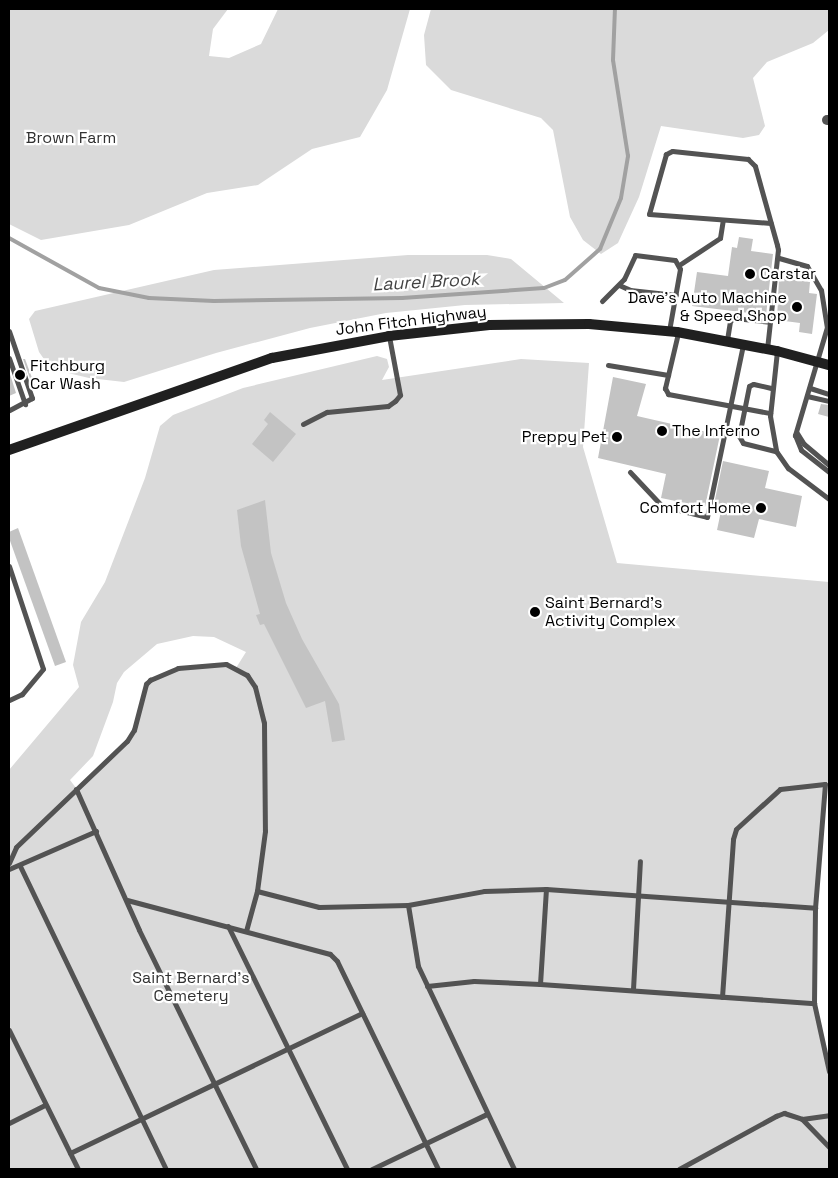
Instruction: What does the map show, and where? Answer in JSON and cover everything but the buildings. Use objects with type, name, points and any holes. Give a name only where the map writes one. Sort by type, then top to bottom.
[{"type":"main road","name":"John Fitch Highway","points":[[9,450],[263,361],[389,336],[489,326],[589,324],[674,332],[727,340],[829,365]]},
{"type":"lane","points":[[771,223],[649,214],[648,209],[668,151],[750,160],[771,223],[779,258],[770,322],[772,350],[770,413],[776,451],[788,468],[829,499]]},
{"type":"lane","points":[[678,265],[720,238],[723,220]]},
{"type":"lane","points":[[602,301],[619,285],[636,254],[675,260],[678,265],[674,332],[665,388],[668,394],[770,413]]},
{"type":"lane","points":[[779,258],[803,264],[812,270],[818,282],[827,322],[818,362],[795,435],[798,446],[829,472]]},
{"type":"lane","points":[[619,285],[630,290],[676,295]]},
{"type":"lane","points":[[727,340],[730,321],[734,318],[770,322]]},
{"type":"lane","points":[[9,331],[32,398],[26,403],[9,410]]},
{"type":"lane","points":[[303,424],[327,412],[388,406],[395,401],[400,395],[389,336]]},
{"type":"lane","points":[[630,472],[662,506],[707,517],[732,407],[743,344]]},
{"type":"lane","points":[[9,358],[26,403]]},
{"type":"lane","points":[[608,366],[668,374]]},
{"type":"lane","points":[[770,388],[750,384],[744,409],[740,440],[776,451]]},
{"type":"lane","points":[[810,388],[829,394]]},
{"type":"lane","points":[[807,396],[829,401]]},
{"type":"lane","points":[[798,425],[801,441],[829,465]]},
{"type":"lane","points":[[9,566],[43,669],[22,694],[9,700]]},
{"type":"lane","points":[[9,863],[16,847],[127,741],[134,730],[150,680],[178,668],[226,664],[247,675],[255,687],[264,723],[264,831],[257,891],[246,931]]},
{"type":"lane","points":[[722,997],[732,838],[736,829],[780,789],[825,784],[815,908],[814,1003],[829,1071]]},
{"type":"lane","points":[[76,789],[214,1085],[256,1169]]},
{"type":"lane","points":[[9,869],[20,866],[96,831]]},
{"type":"lane","points":[[633,989],[640,861]]},
{"type":"lane","points":[[20,866],[166,1169]]},
{"type":"lane","points":[[257,891],[319,907],[408,905],[484,891],[546,890],[815,908]]},
{"type":"lane","points":[[540,984],[546,890]]},
{"type":"lane","points":[[127,900],[330,954],[337,961],[438,1169]]},
{"type":"lane","points":[[408,905],[416,960],[514,1169]]},
{"type":"lane","points":[[228,926],[287,1050],[347,1169]]},
{"type":"lane","points":[[427,986],[474,981],[633,989],[814,1003]]},
{"type":"lane","points":[[70,1153],[362,1013]]},
{"type":"lane","points":[[9,1030],[78,1169]]},
{"type":"lane","points":[[9,1123],[45,1105]]},
{"type":"lane","points":[[679,1169],[784,1113],[802,1119],[829,1115]]},
{"type":"lane","points":[[372,1169],[487,1114]]},
{"type":"lane","points":[[802,1119],[829,1147]]},
{"type":"green space","name":"Brown Farm","points":[[9,9],[228,9],[213,29],[209,56],[229,58],[261,44],[278,9],[410,9],[387,90],[360,137],[312,149],[258,185],[207,193],[129,225],[41,240],[9,224]]},
{"type":"green space","points":[[431,9],[828,9],[829,30],[813,43],[767,62],[753,78],[765,126],[759,135],[743,138],[661,126],[639,197],[618,243],[601,254],[583,240],[570,217],[553,130],[541,118],[451,90],[426,65],[424,35]]},
{"type":"green space","points":[[408,255],[487,255],[511,259],[564,303],[465,305],[386,313],[310,328],[216,353],[124,382],[89,378],[51,369],[39,352],[29,319],[35,311],[214,270]]},
{"type":"green space","name":"Saint Bernard's Cemetery","points":[[377,356],[387,359],[389,367],[382,380],[521,359],[589,363],[583,447],[617,563],[829,582],[829,780],[825,785],[815,908],[814,1003],[829,1071],[829,1169],[9,1169],[9,770],[79,687],[73,665],[81,622],[105,582],[145,478],[160,426],[173,415],[243,388]],"holes":[[[193,636],[214,637],[246,652],[236,668],[226,664],[178,668],[146,684],[134,730],[120,749],[76,788],[70,780],[93,756],[113,702],[117,683],[124,672],[157,644]]]},
{"type":"waterway","name":"Laurel Brook","points":[[9,238],[99,288],[149,298],[214,301],[402,298],[544,288],[565,280],[600,249],[621,198],[628,156],[613,60],[615,9]]},
{"type":"place","name":"Carstar","points":[[750,274]]},
{"type":"place","name":"Dave's Auto Machine & Speed Shop","points":[[797,307]]},
{"type":"place","name":"Fitchburg Car Wash","points":[[20,375]]},
{"type":"place","name":"The Inferno","points":[[662,431]]},
{"type":"place","name":"Preppy Pet","points":[[617,437]]},
{"type":"place","name":"Comfort Home","points":[[761,508]]},
{"type":"place","name":"Saint Bernard's Activity Complex","points":[[535,612]]}]
